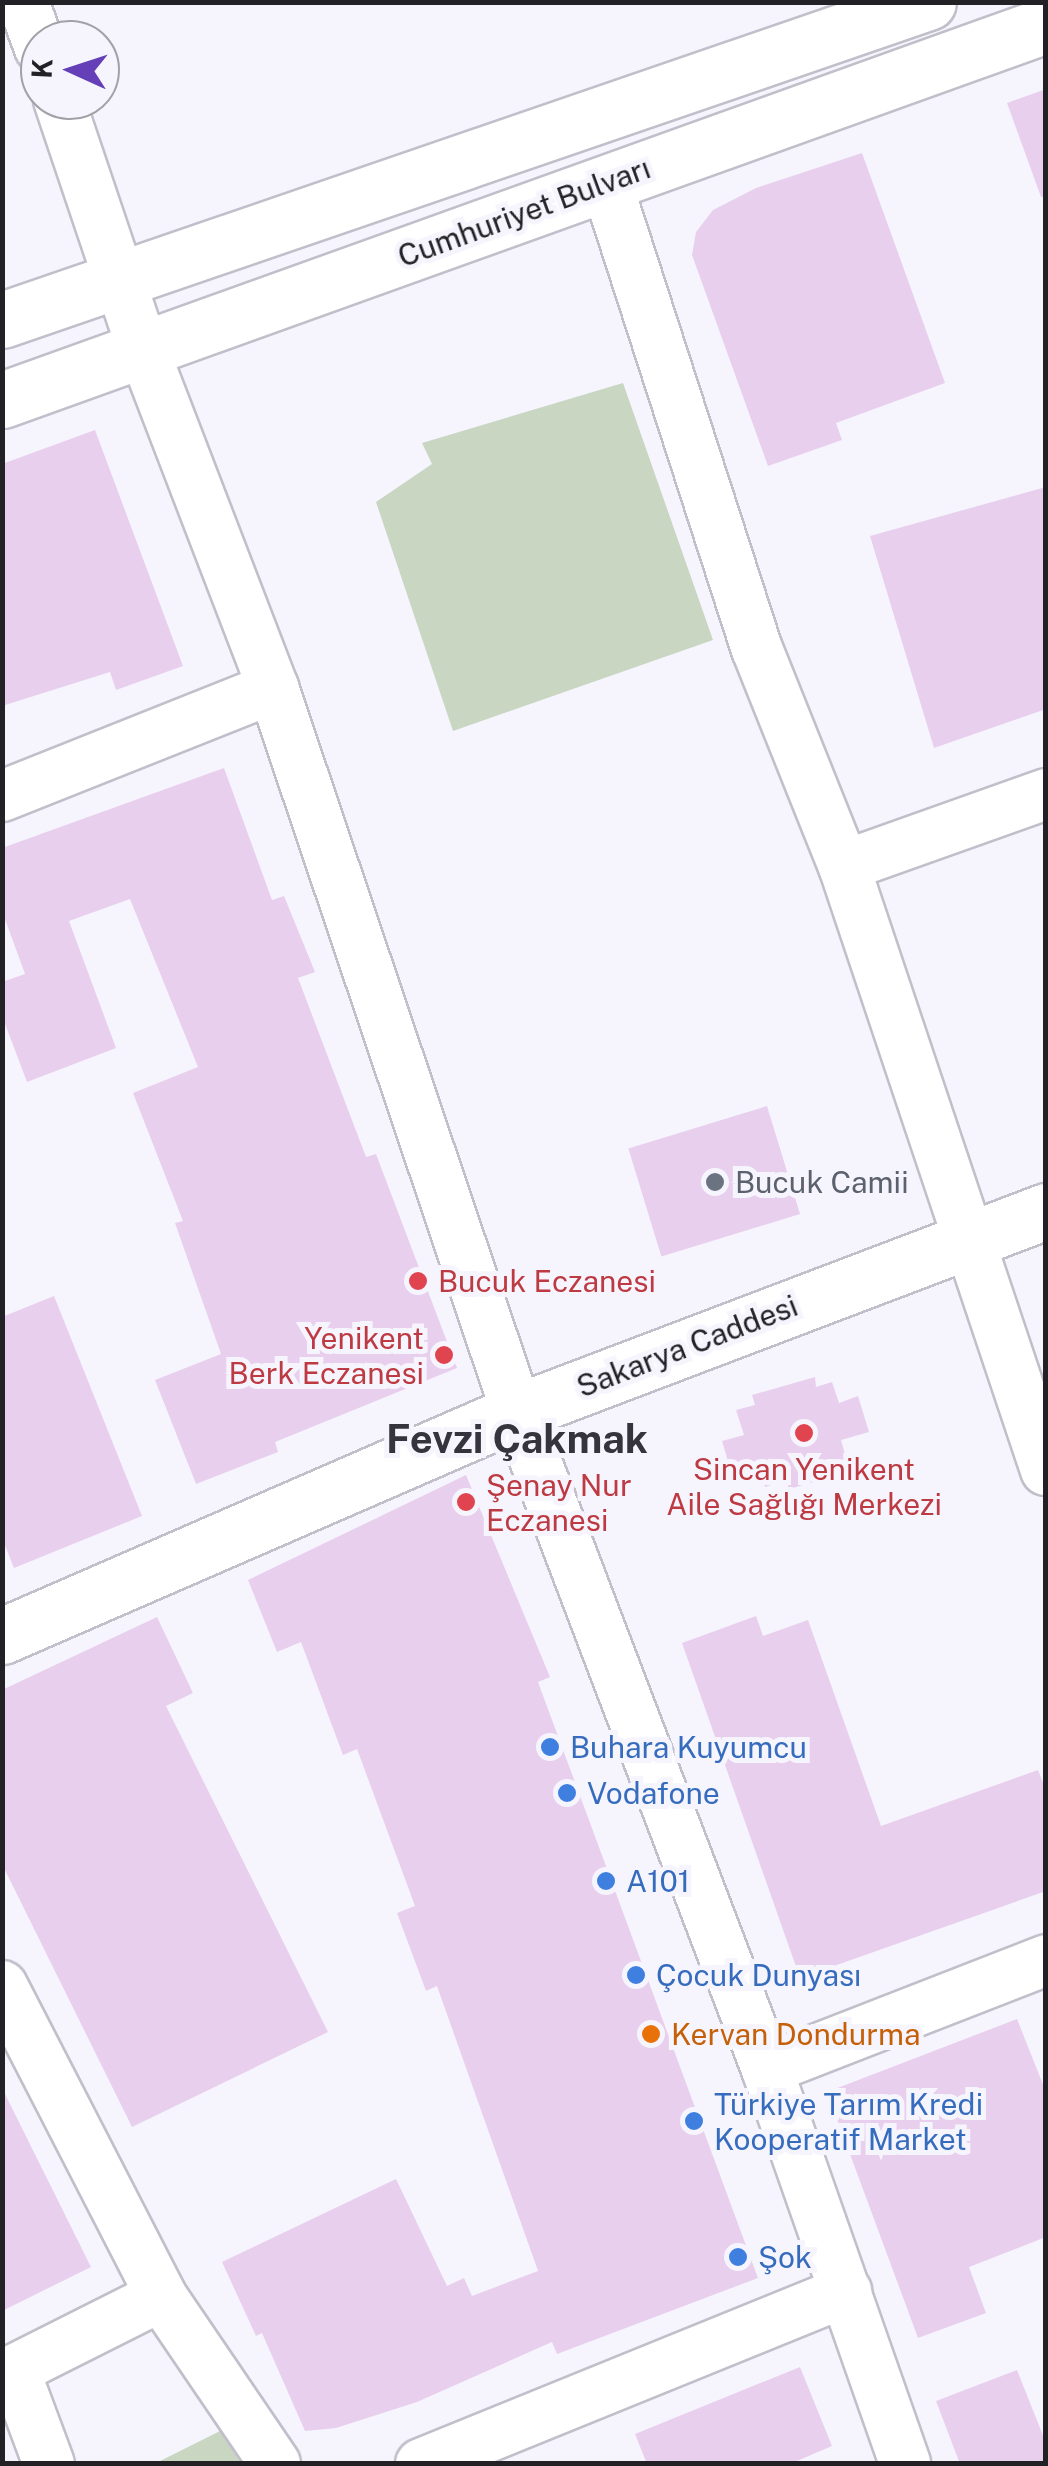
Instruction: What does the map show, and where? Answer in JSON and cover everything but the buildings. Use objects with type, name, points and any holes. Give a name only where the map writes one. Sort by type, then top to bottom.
[{"type":"main road","points":[[2,320],[928,2]]},
{"type":"main road","name":"Cumhuriyet Bulvarı","points":[[2,400],[1046,25]]},
{"type":"main road","name":"Sakarya Caddesi","points":[[2,1636],[518,1412],[1046,1211]]},
{"type":"street","points":[[66,120],[124,278],[143,349],[273,688],[518,1412],[767,2069],[905,2464]]},
{"type":"street","points":[[606,182],[758,648],[844,866],[1046,1470]]},
{"type":"street","points":[[2,796],[273,688]]},
{"type":"street","points":[[844,866],[1046,794]]},
{"type":"street","points":[[767,2069],[1046,1960]]},
{"type":"street","points":[[2,1986],[160,2296],[275,2464]]},
{"type":"street","points":[[421,2464],[846,2291]]},
{"type":"street","points":[[49,2464],[8,2373],[160,2296]]},
{"type":"green space","points":[[623,383],[713,640],[453,731],[376,502],[432,464],[422,443]]},
{"type":"green space","points":[[220,2431],[241,2463],[156,2463]]},
{"type":"place","name":"Bucuk Camii","points":[[715,1182]]},
{"type":"place","name":"Bucuk Eczanesi","points":[[418,1281]]},
{"type":"place","name":"Yenikent Berk Eczanesi","points":[[444,1355]]},
{"type":"place","name":"Sincan Yenikent Aile Sağlığı Merkezi","points":[[804,1433]]},
{"type":"place","name":"Şenay Nur Eczanesi","points":[[466,1502]]},
{"type":"place","name":"Buhara Kuyumcu","points":[[550,1747]]},
{"type":"place","name":"Vodafone","points":[[567,1793]]},
{"type":"place","name":"A101","points":[[606,1881]]},
{"type":"place","name":"Çocuk Dunyası","points":[[636,1975]]},
{"type":"place","name":"Kervan Dondurma","points":[[651,2034]]},
{"type":"place","name":"Türkiye Tarım Kredi Kooperatif Market","points":[[694,2121]]},
{"type":"place","name":"Şok","points":[[738,2257]]},
{"type":"district","name":"Fevzi Çakmak","points":[[517,1439]]}]
